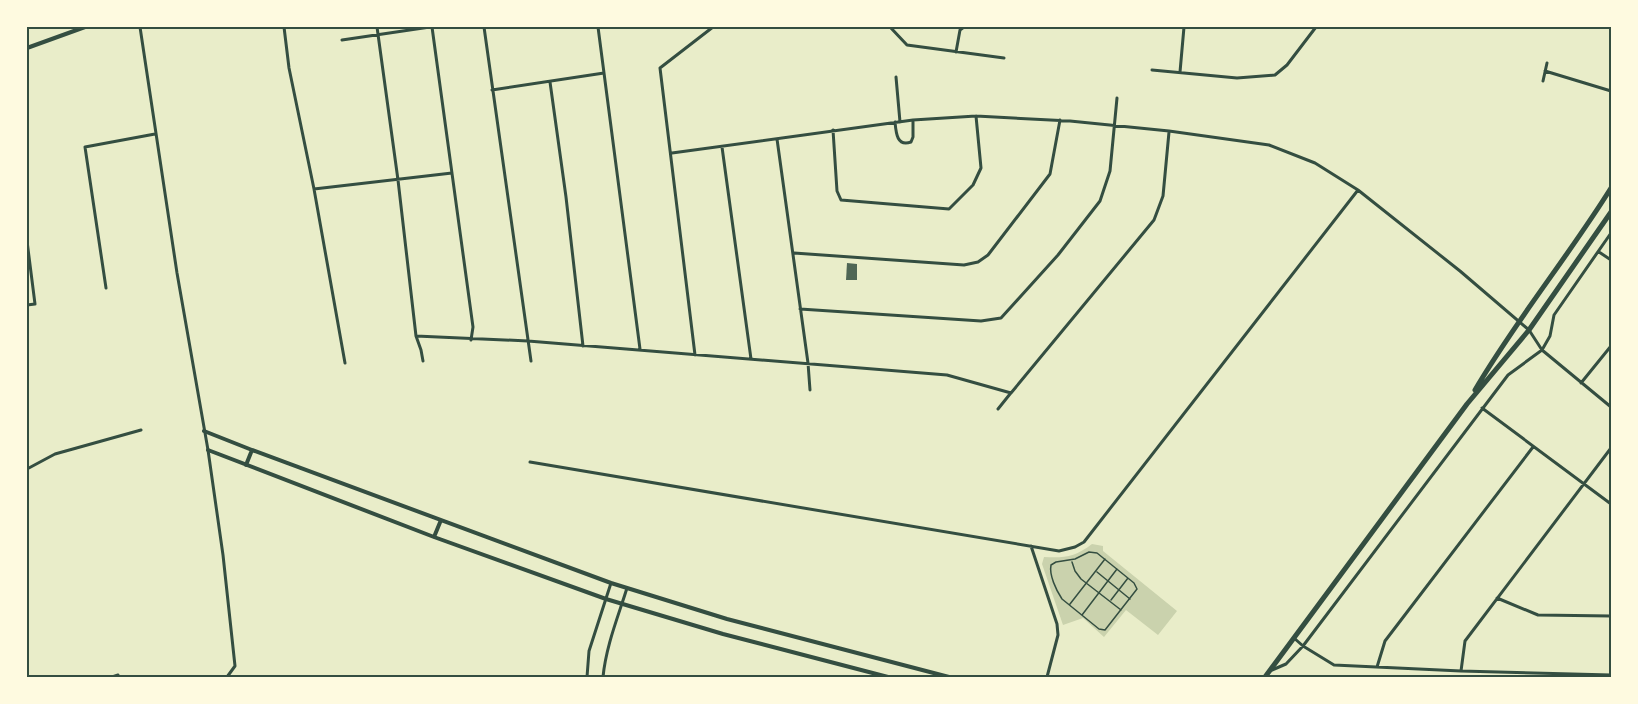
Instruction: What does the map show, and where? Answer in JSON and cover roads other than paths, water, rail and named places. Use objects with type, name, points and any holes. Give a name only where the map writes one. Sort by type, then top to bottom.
[{"type":"main road","points":[[1467,404],[1493,359],[1589,224],[1611,188]]},
{"type":"main road","points":[[1265,677],[1467,404],[1529,330],[1611,212]]},
{"type":"street","points":[[27,48],[85,27]]},
{"type":"street","points":[[140,27],[155,134],[224,555],[235,666],[227,677]]},
{"type":"street","points":[[284,27],[288,68],[314,189],[345,363]]},
{"type":"street","points":[[377,27],[416,336],[423,361]]},
{"type":"street","points":[[342,40],[431,27],[473,327],[471,340]]},
{"type":"street","points":[[484,27],[531,361]]},
{"type":"street","points":[[598,27],[640,350]]},
{"type":"street","points":[[695,355],[660,68],[713,27]]},
{"type":"street","points":[[890,27],[907,45],[1004,58]]},
{"type":"street","points":[[956,52],[960,30],[964,27]]},
{"type":"street","points":[[1180,72],[1184,27]]},
{"type":"street","points":[[1152,70],[1237,78],[1275,75],[1287,65],[1316,27]]},
{"type":"street","points":[[1543,81],[1547,63]]},
{"type":"street","points":[[1545,71],[1611,91]]},
{"type":"street","points":[[492,90],[604,73]]},
{"type":"street","points":[[896,77],[900,122]]},
{"type":"street","points":[[550,82],[583,346]]},
{"type":"street","points":[[800,309],[981,321],[1001,318],[1058,255],[1100,201],[1110,171],[1117,98]]},
{"type":"street","points":[[672,153],[895,122],[976,116],[1114,125],[1269,145],[1315,163],[1358,190],[1529,330],[1542,350],[1611,407]]},
{"type":"street","points":[[833,130],[837,191],[841,200],[949,209],[973,185],[981,168],[976,116]]},
{"type":"street","points":[[895,122],[897,137],[901,142],[906,143],[911,142],[913,137],[913,120]]},
{"type":"street","points":[[794,253],[964,265],[978,262],[988,255],[1050,174],[1060,120]]},
{"type":"street","points":[[998,409],[1154,220],[1163,196],[1169,131]]},
{"type":"street","points":[[106,288],[85,147],[155,134]]},
{"type":"street","points":[[777,139],[794,253],[810,390]]},
{"type":"street","points":[[722,147],[752,360]]},
{"type":"street","points":[[314,189],[453,173]]},
{"type":"street","points":[[530,462],[1059,551],[1075,547],[1084,542],[1358,190]]},
{"type":"street","points":[[1269,671],[1286,664],[1303,646],[1508,375],[1542,350],[1550,336],[1554,315],[1611,233]]},
{"type":"street","points":[[27,241],[35,304],[27,305]]},
{"type":"street","points":[[1599,252],[1611,260]]},
{"type":"street","points":[[416,336],[640,350],[947,375],[1011,393]]},
{"type":"street","points":[[1581,383],[1611,346]]},
{"type":"street","points":[[1482,408],[1611,504]]},
{"type":"street","points":[[27,469],[55,454],[141,430]]},
{"type":"street","points":[[204,431],[611,583],[727,619],[950,677]]},
{"type":"street","points":[[1377,667],[1385,641],[1533,447]]},
{"type":"street","points":[[1461,671],[1466,640],[1611,448]]},
{"type":"street","points":[[208,450],[434,537],[606,599],[723,634],[888,677]]},
{"type":"street","points":[[246,465],[252,450]]},
{"type":"street","points":[[434,537],[441,520]]},
{"type":"street","points":[[1031,546],[1057,624],[1058,635],[1047,677]]},
{"type":"street","points":[[587,677],[589,651],[611,583]]},
{"type":"street","points":[[603,677],[610,637],[627,588]]},
{"type":"street","points":[[1497,598],[1538,615],[1611,616]]},
{"type":"street","points":[[1294,638],[1334,665],[1611,675]]},
{"type":"street","points":[[112,677],[118,675]]},
{"type":"lane","points":[[1089,552],[1094,552],[1105,559],[1137,586],[1137,589],[1108,628],[1102,631],[1062,599],[1050,569],[1051,565],[1056,562],[1072,560],[1089,552]]},
{"type":"lane","points":[[1069,605],[1105,559]]},
{"type":"lane","points":[[1072,560],[1076,574],[1121,611]]},
{"type":"lane","points":[[1082,615],[1117,569]]},
{"type":"lane","points":[[1096,571],[1131,599]]},
{"type":"lane","points":[[1110,601],[1128,578]]}]
